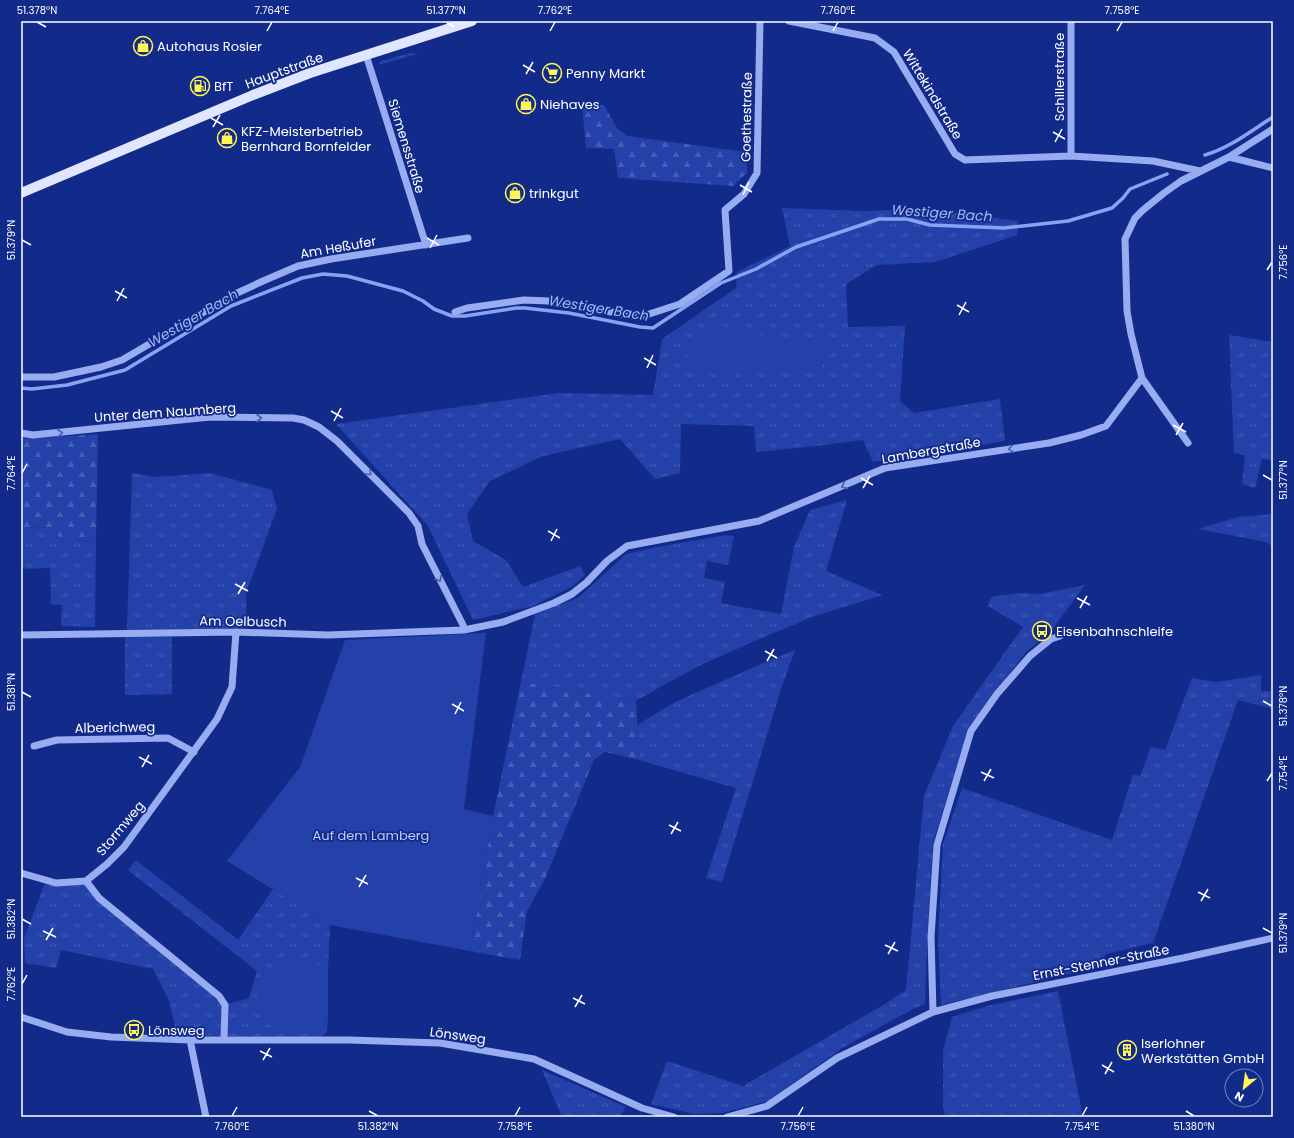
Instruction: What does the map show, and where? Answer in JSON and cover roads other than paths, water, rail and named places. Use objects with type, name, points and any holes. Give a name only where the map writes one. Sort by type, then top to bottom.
[{"type":"main road","name":"Hauptstraße","points":[[21,193],[253,95],[310,73],[472,21]]},
{"type":"street","name":"Goethestraße","points":[[455,312],[468,308],[524,300],[548,301],[640,317],[680,304],[729,271],[725,210],[744,194],[757,173],[760,21]]},
{"type":"street","name":"Wittekindstraße","points":[[789,21],[875,38],[894,52],[955,154],[965,160],[1071,156],[1153,162],[1200,171]]},
{"type":"street","name":"Schillerstraße","points":[[1071,21],[1071,156]]},
{"type":"street","name":"Siemensstraße","points":[[366,55],[426,245]]},
{"type":"street","points":[[1188,443],[1142,378],[1127,311],[1125,239],[1135,218],[1143,210],[1181,182],[1229,157],[1273,129]]},
{"type":"street","points":[[1229,157],[1273,168]]},
{"type":"street","name":"Am Heßufer","points":[[21,377],[54,377],[101,367],[122,360],[233,295],[298,266],[331,259],[468,238]]},
{"type":"street","name":"Lambergstraße","points":[[464,630],[503,622],[554,603],[572,594],[587,582],[607,561],[627,546],[759,521],[885,468],[1049,443],[1081,436],[1106,426],[1142,378]]},
{"type":"street","name":"Unter dem Naumberg","points":[[21,433],[33,435],[210,417],[293,418],[311,422],[337,441],[409,513],[418,526],[422,544],[463,625],[464,630]]},
{"type":"street","name":"Am Oelbusch","points":[[21,635],[236,632],[328,635],[464,630]]},
{"type":"street","name":"Stormweg","points":[[86,881],[107,864],[124,846],[217,719],[232,687],[236,632]]},
{"type":"street","points":[[933,1012],[931,937],[937,845],[971,731],[996,694],[1030,656],[1051,639],[1060,636]]},
{"type":"street","name":"Alberichweg","points":[[34,746],[57,740],[168,738],[194,752]]},
{"type":"street","points":[[21,873],[56,883],[86,881],[98,898],[219,996],[225,1005],[224,1039]]},
{"type":"street","name":"Ernst-Stenner-Straße","points":[[727,1117],[767,1106],[837,1058],[933,1012],[992,996],[1183,958],[1273,938]]},
{"type":"street","name":"Lönsweg","points":[[21,1017],[67,1032],[111,1037],[190,1040],[349,1040],[440,1043],[534,1059],[642,1108],[674,1117]]},
{"type":"street","points":[[190,1040],[206,1117]]},
{"type":"waterway","name":"Westiger Bach","points":[[1205,155],[1232,143],[1273,117]]},
{"type":"waterway","name":"Westiger Bach","points":[[21,388],[32,389],[67,385],[125,370],[231,306],[302,278],[323,274],[347,276],[403,291],[423,301],[434,309],[452,316],[465,316],[525,308],[569,313],[640,327],[653,328],[721,283],[756,269],[796,247],[879,219],[907,219],[930,225],[1004,228],[1068,221],[1112,208],[1130,189],[1167,174]]},
{"type":"place","name":"Autohaus Rosier","points":[[143,46]]},
{"type":"place","name":"Penny Markt","points":[[552,73]]},
{"type":"place","name":"BfT","points":[[200,86]]},
{"type":"place","name":"Niehaves","points":[[526,104]]},
{"type":"place","name":"KFZ-Meisterbetrieb Bernhard Bornfelder","points":[[227,138]]},
{"type":"place","name":"trinkgut","points":[[515,193]]},
{"type":"place","name":"Eisenbahnschleife","points":[[1042,631]]},
{"type":"place","name":"Lönsweg","points":[[134,1030]]},
{"type":"place","name":"Iserlohner Werkstätten GmbH","points":[[1127,1050]]},
{"type":"park label","name":"Auf dem Lamberg","points":[[371,835]]}]
